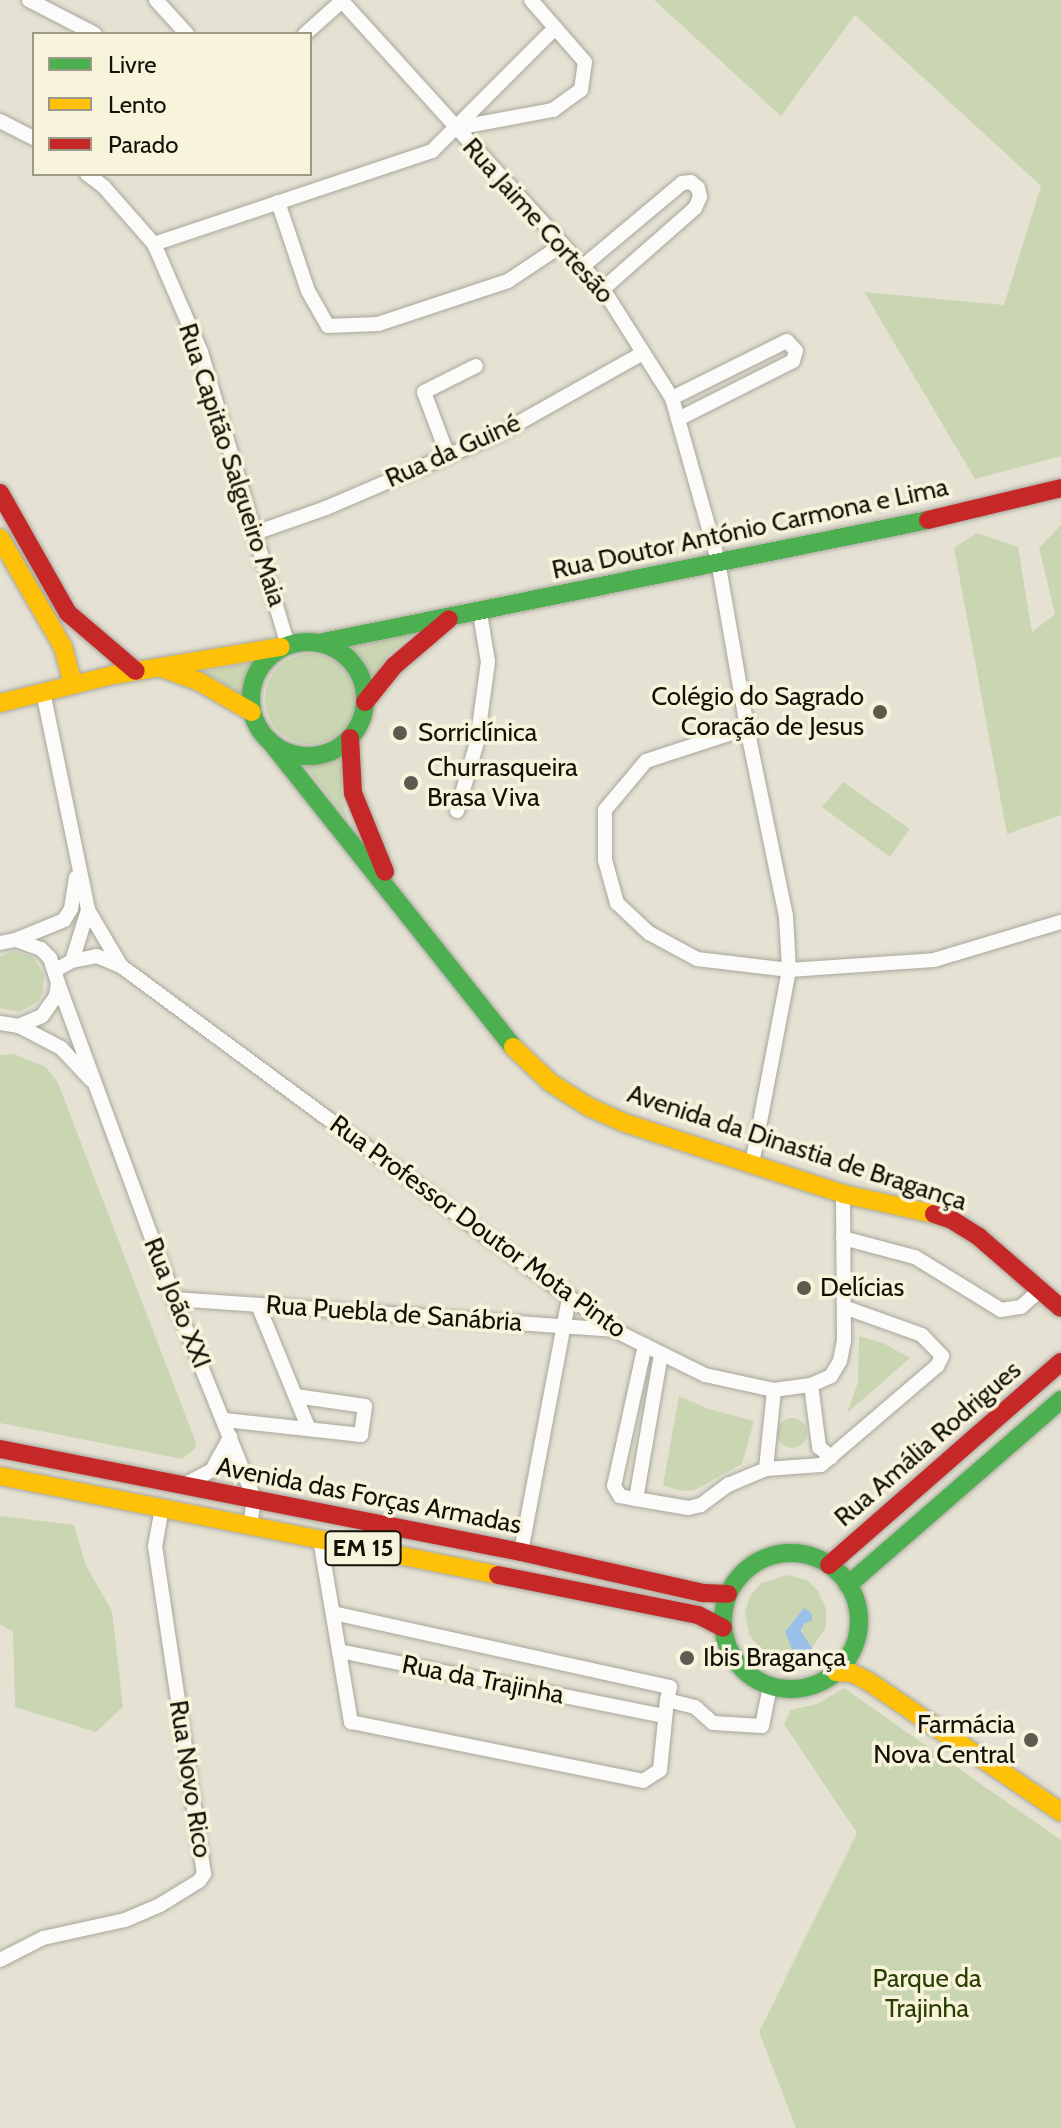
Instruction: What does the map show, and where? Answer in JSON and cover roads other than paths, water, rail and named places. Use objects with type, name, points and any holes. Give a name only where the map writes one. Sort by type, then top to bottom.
[{"type":"main road","name":"Rua Doutor António Carmona e Lima","points":[[319,643],[480,613],[718,561],[869,534],[1061,488]]},
{"type":"main road","points":[[0,493],[68,613],[136,671]]},
{"type":"main road","points":[[0,538],[63,647],[73,685]]},
{"type":"main road","name":"Rua Doutor António Carmona e Lima","points":[[365,702],[394,666],[449,619]]},
{"type":"main road","points":[[0,703],[136,671],[285,646],[319,643],[334,648],[357,670],[365,702],[360,721],[350,738],[321,755],[305,756],[273,745]]},
{"type":"main road","points":[[285,646],[267,658],[256,674],[250,692],[256,724],[395,894]]},
{"type":"main road","points":[[160,667],[198,681],[252,712]]},
{"type":"main road","points":[[350,738],[353,793],[395,894]]},
{"type":"main road","name":"Avenida da Dinastia de Bragança","points":[[395,894],[517,1051],[551,1083],[589,1107],[625,1123],[843,1194],[919,1209],[952,1220],[979,1237],[1061,1308]]},
{"type":"main road","name":"Rua Amália Rodrigues","points":[[829,1565],[1061,1362]]},
{"type":"main road","name":"Rua Amália Rodrigues","points":[[848,1585],[1061,1400]]},
{"type":"main road","name":"Avenida das Forças Armadas","points":[[0,1449],[521,1552],[703,1593],[728,1594]]},
{"type":"main road","name":"Avenida das Forças Armadas","points":[[0,1476],[698,1615],[723,1628]]},
{"type":"main road","points":[[165,1510],[185,1502],[236,1511],[254,1498]]},
{"type":"main road","points":[[855,1643],[836,1672],[816,1685],[793,1690],[770,1686],[752,1678],[728,1648],[723,1628],[728,1594],[739,1577],[754,1564],[772,1556],[811,1557],[829,1565],[848,1585],[856,1604],[855,1643],[864,1660],[1059,1810]]},
{"type":"main road","points":[[836,1672],[852,1673],[868,1681],[1059,1810]]},
{"type":"street","points":[[29,0],[91,32]]},
{"type":"street","points":[[156,0],[185,32]]},
{"type":"street","points":[[455,128],[553,110],[581,90],[585,62],[531,0]]},
{"type":"street","points":[[307,32],[342,1]]},
{"type":"street","name":"Rua Jaime Cortesão","points":[[342,1],[603,289],[672,398],[718,561],[747,728],[786,916],[789,970],[752,1164]]},
{"type":"street","points":[[154,244],[432,151],[555,28]]},
{"type":"street","points":[[0,121],[32,137]]},
{"type":"street","name":"Rua Capitão Salgueiro Maia","points":[[90,176],[104,187],[154,244],[201,352],[285,646]]},
{"type":"street","points":[[582,267],[682,183],[691,182],[698,188],[700,197],[695,208],[603,289]]},
{"type":"street","points":[[278,202],[308,291],[328,326],[378,324],[508,281],[562,245]]},
{"type":"street","points":[[672,398],[778,345],[792,342],[796,351],[793,361],[678,419]]},
{"type":"street","name":"Rua da Guiné","points":[[255,533],[326,508],[499,434],[643,353]]},
{"type":"street","points":[[448,456],[424,392],[476,366]]},
{"type":"street","points":[[457,811],[477,742],[488,662],[480,613]]},
{"type":"street","name":"Rua Professor Doutor Mota Pinto","points":[[43,692],[77,869],[88,910],[121,966]]},
{"type":"street","points":[[747,728],[646,761],[605,810],[605,860],[617,903],[649,933],[697,959],[789,970],[934,960],[1061,922]]},
{"type":"street","points":[[0,943],[51,928],[71,909],[77,869]]},
{"type":"street","points":[[0,1024],[19,1026],[42,1016],[50,1007],[57,977],[72,961],[88,910]]},
{"type":"street","name":"Rua Professor Doutor Mota Pinto","points":[[51,928],[83,932],[108,948]]},
{"type":"street","points":[[16,940],[41,949],[57,977]]},
{"type":"street","name":"Rua Professor Doutor Mota Pinto","points":[[72,961],[97,956],[121,966],[614,1330],[705,1375],[774,1390],[811,1385]]},
{"type":"street","name":"Rua João XXI","points":[[57,977],[174,1299],[254,1498],[250,1525]]},
{"type":"street","name":"Rua João XXI","points":[[19,1026],[61,1048],[93,1081]]},
{"type":"street","points":[[831,1457],[819,1447],[811,1385],[831,1376],[840,1361],[844,1307],[843,1194]]},
{"type":"street","points":[[843,1238],[915,1257],[1001,1310],[1021,1307],[1041,1289]]},
{"type":"street","points":[[521,1552],[569,1298]]},
{"type":"street","name":"Rua Puebla de Sanábria","points":[[174,1299],[614,1330]]},
{"type":"street","points":[[258,1305],[308,1427]]},
{"type":"street","points":[[645,1345],[614,1486],[620,1496],[688,1508],[701,1505],[728,1485],[766,1469],[821,1465],[937,1366],[942,1356],[922,1335],[844,1307]]},
{"type":"street","points":[[636,1499],[661,1354]]},
{"type":"street","points":[[766,1469],[774,1390]]},
{"type":"street","points":[[225,1420],[361,1435],[365,1406],[296,1396]]},
{"type":"street","points":[[181,1486],[212,1470],[230,1437]]},
{"type":"street","name":"Rua Novo Rico","points":[[0,1960],[43,1938],[137,1915],[199,1881],[204,1874],[155,1547],[165,1510]]},
{"type":"street","points":[[320,1539],[351,1722],[643,1781],[660,1770],[667,1700],[695,1707],[713,1723],[762,1726],[770,1686]]},
{"type":"street","name":"Rua da Trajinha","points":[[333,1613],[670,1687],[667,1700]]},
{"type":"street","name":"Rua da Trajinha","points":[[339,1651],[665,1716]]},
{"type":"water","points":[[804,1608],[812,1614],[812,1620],[804,1624],[801,1631],[812,1648],[811,1660],[797,1669],[781,1669],[768,1662],[779,1655],[794,1654],[785,1632]]},
{"type":"place","name":"Colégio do Sagrado Coração de Jesus","points":[[880,712]]},
{"type":"place","name":"Sorriclínica","points":[[400,733]]},
{"type":"place","name":"Churrasqueira Brasa Viva","points":[[411,783]]},
{"type":"place","name":"Delícias","points":[[804,1288]]},
{"type":"place","name":"Ibis Bragança","points":[[687,1658]]},
{"type":"place","name":"Farmácia Nova Central","points":[[1031,1740]]},
{"type":"park label","name":"Parque da Trajinha","points":[[927,1994]]}]
